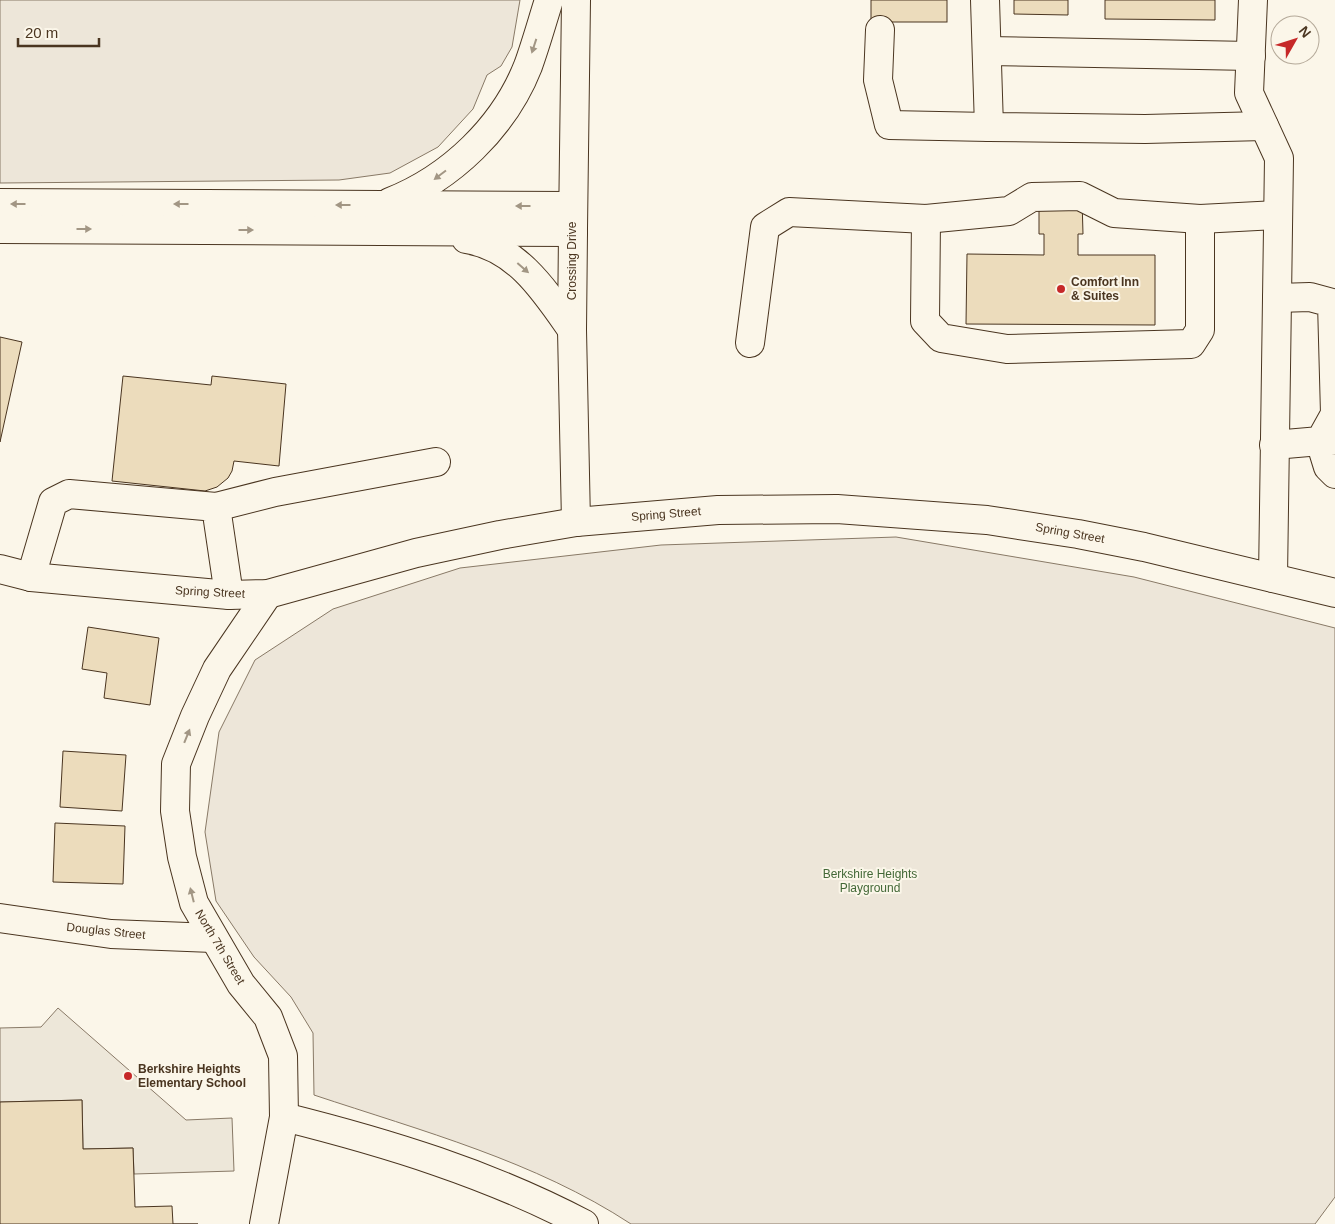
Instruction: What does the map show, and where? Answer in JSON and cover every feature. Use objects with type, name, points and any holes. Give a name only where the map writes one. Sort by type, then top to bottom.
[{"type":"main road","points":[[382,205],[415,192],[435,180],[459,161],[486,133],[511,99],[527,67],[549,0]]},
{"type":"main road","name":"Crossing Drive","points":[[576,0],[572,330],[576,522]]},
{"type":"main road","points":[[985,0],[989,127]]},
{"type":"main road","points":[[1253,0],[1249,93],[1279,158],[1273,578]]},
{"type":"main road","points":[[880,30],[878,80],[889,125],[1145,129],[1264,126]]},
{"type":"main road","points":[[987,51],[1251,56]]},
{"type":"main road","points":[[750,343],[765,227],[789,212],[926,219],[1009,211],[1032,197],[1080,196],[1114,213],[1200,220],[1278,215]]},
{"type":"main road","points":[[0,204],[382,205],[573,219]]},
{"type":"main road","points":[[0,229],[412,231],[573,219]]},
{"type":"main road","points":[[926,219],[925,321],[941,338],[1007,349],[1192,344],[1200,330],[1200,220]]},
{"type":"main road","points":[[412,231],[474,240],[501,251],[538,282],[572,330]]},
{"type":"main road","points":[[1277,298],[1310,297],[1334,302],[1335,414],[1328,440],[1328,468],[1335,474]]},
{"type":"main road","points":[[1274,445],[1328,440]]},
{"type":"main road","points":[[31,576],[53,502],[69,494],[216,507],[276,492],[436,462]]},
{"type":"main road","points":[[216,507],[228,595]]},
{"type":"main road","name":"Spring Street","points":[[0,569],[31,576],[228,595],[268,594],[416,553],[500,535],[576,522],[728,509],[837,509],[987,520],[1078,534],[1335,593]]},
{"type":"main road","name":"North 7th Street","points":[[264,1224],[284,1117],[283,1056],[268,1017],[241,984],[194,903],[182,857],[175,811],[176,764],[217,669],[268,594]]},
{"type":"main road","name":"Douglas Street","points":[[0,918],[111,934],[213,938]]},
{"type":"main road","points":[[284,1117],[364,1137],[466,1170],[584,1224]]},
{"type":"green space","points":[[0,0],[520,0],[512,47],[501,66],[487,75],[473,109],[438,147],[390,173],[339,180],[0,183]]},
{"type":"green space","name":"Berkshire Heights Playground","points":[[896,537],[1134,577],[1335,628],[1335,1197],[1315,1224],[631,1224],[556,1182],[517,1165],[477,1149],[314,1095],[313,1033],[291,997],[254,957],[216,901],[205,832],[219,732],[255,660],[333,609],[460,568],[661,545]]},
{"type":"shaded area","points":[[58,1008],[186,1120],[232,1118],[234,1171],[134,1174],[133,1148],[83,1149],[82,1100],[0,1102],[0,1028],[41,1027]]},
{"type":"building","points":[[871,0],[947,0],[947,22],[871,22]]},
{"type":"building","points":[[1014,0],[1068,0],[1068,15],[1014,14]]},
{"type":"building","points":[[1105,0],[1215,0],[1215,20],[1105,19]]},
{"type":"building","name":"Comfort Inn & Suites","points":[[1039,199],[1082,199],[1083,234],[1078,234],[1078,255],[1155,255],[1155,325],[966,324],[967,254],[1044,255],[1044,234],[1039,234]]},
{"type":"building","points":[[0,337],[22,342],[0,442]]},
{"type":"building","points":[[123,376],[211,385],[212,376],[286,384],[279,466],[234,461],[228,478],[217,487],[205,491],[112,481]]},
{"type":"building","points":[[88,627],[159,638],[150,705],[104,698],[107,673],[82,669]]},
{"type":"building","points":[[63,751],[126,755],[122,811],[60,807]]},
{"type":"building","points":[[55,823],[125,826],[123,884],[53,882]]},
{"type":"building","points":[[82,1100],[83,1149],[133,1148],[135,1207],[172,1206],[173,1224],[0,1224],[0,1102]]},
{"type":"place","name":"Comfort Inn & Suites","points":[[1061,289]]},
{"type":"place","name":"Berkshire Heights Elementary School","points":[[128,1076]]}]
